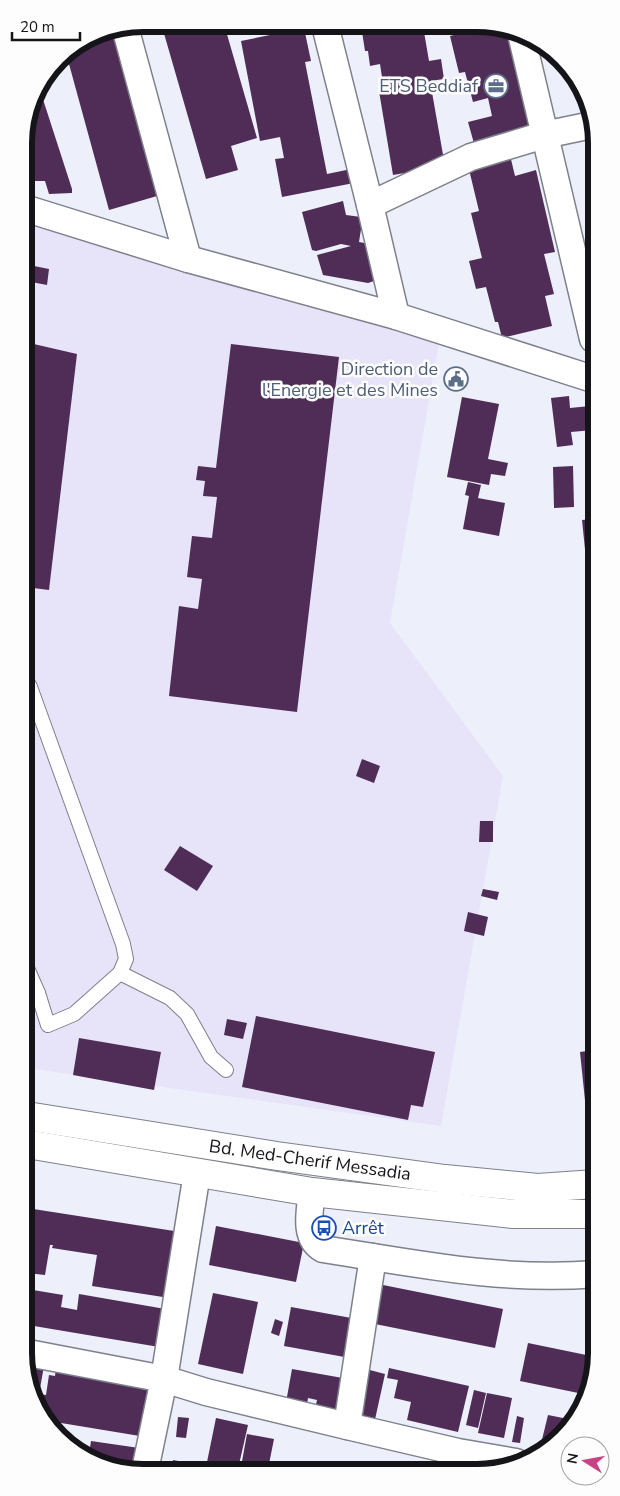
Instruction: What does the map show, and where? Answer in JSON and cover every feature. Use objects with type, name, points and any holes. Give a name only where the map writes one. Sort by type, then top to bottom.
[{"type":"highway","name":"Bd. Med-Cherif Messadia","points":[[32,1117],[277,1156],[445,1179],[538,1188],[587,1185]]},
{"type":"highway","name":"Bd. Med-Cherif Messadia","points":[[32,1145],[262,1182],[312,1192],[512,1214],[587,1214]]},
{"type":"street","points":[[326,32],[396,316]]},
{"type":"street","points":[[127,34],[188,259]]},
{"type":"street","points":[[523,43],[588,316]]},
{"type":"street","points":[[370,205],[471,157],[544,135],[587,127]]},
{"type":"street","points":[[33,211],[188,259],[396,316],[588,376]]},
{"type":"street","points":[[146,1464],[164,1379],[197,1173]]},
{"type":"street","points":[[312,1192],[309,1221],[310,1232],[316,1245],[323,1249],[491,1274],[560,1277],[587,1275]]},
{"type":"street","points":[[347,1426],[373,1257]]},
{"type":"street","points":[[32,1354],[164,1379],[206,1392],[347,1426],[458,1452],[505,1460]]},
{"type":"lane","points":[[32,981],[48,1025],[74,1014],[120,973],[126,959],[33,693]]},
{"type":"lane","points":[[120,973],[170,998],[187,1014],[211,1058],[226,1070]]},
{"type":"lane","points":[[32,1000],[38,993]]},
{"type":"shaded area","points":[[33,222],[440,337],[390,623],[503,776],[441,1126],[32,1069]]},
{"type":"building","points":[[164,32],[226,32],[257,138],[231,146],[238,170],[206,179]]},
{"type":"building","points":[[285,32],[305,32],[311,61],[305,62],[327,174],[356,168],[359,182],[282,197],[275,159],[284,158],[280,137],[260,141],[241,41]]},
{"type":"building","points":[[362,32],[424,32],[429,61],[441,59],[444,79],[430,81],[445,166],[393,175],[379,91],[384,90],[380,64],[370,66],[368,51],[365,51]]},
{"type":"building","name":"ETS Beddiaf","points":[[466,32],[476,32],[491,33],[513,39],[529,104],[524,105],[531,133],[475,147],[468,122],[492,116],[488,98],[473,102],[465,72],[459,73],[450,36]]},
{"type":"building","points":[[119,35],[164,194],[109,210],[68,62],[94,44]]},
{"type":"building","points":[[42,98],[72,193],[49,194],[45,181],[33,181],[33,129]]},
{"type":"building","points":[[581,110],[585,117],[582,119]]},
{"type":"building","points":[[509,151],[515,176],[536,170],[555,252],[544,254],[554,294],[545,296],[552,326],[502,338],[498,322],[495,322],[486,287],[476,289],[469,261],[482,258],[471,213],[479,211],[467,161]]},
{"type":"building","points":[[343,201],[346,215],[361,217],[359,242],[370,244],[377,280],[368,283],[323,275],[317,255],[351,246],[341,244],[316,251],[312,250],[302,212]]},
{"type":"building","points":[[33,266],[49,269],[47,285],[33,282]]},
{"type":"building","points":[[33,344],[77,354],[49,590],[33,588]]},
{"type":"building","points":[[231,344],[339,357],[297,712],[169,696],[179,606],[198,609],[202,579],[187,577],[192,536],[212,538],[217,497],[203,496],[205,481],[196,480],[198,466],[216,468]]},
{"type":"building","points":[[569,396],[570,408],[588,406],[588,430],[571,432],[573,445],[557,447],[551,398]]},
{"type":"building","points":[[462,397],[499,404],[488,459],[508,463],[505,476],[491,474],[489,485],[447,477]]},
{"type":"building","points":[[573,466],[574,507],[554,508],[553,467]]},
{"type":"building","points":[[468,482],[481,485],[478,498],[505,503],[499,536],[463,529],[469,496],[465,495]]},
{"type":"building","points":[[588,519],[587,569],[582,520]]},
{"type":"building","points":[[362,759],[380,766],[374,783],[356,776]]},
{"type":"building","points":[[480,821],[493,821],[493,842],[479,842]]},
{"type":"building","points":[[180,846],[213,866],[197,891],[164,870]]},
{"type":"building","points":[[483,889],[499,892],[497,900],[481,896]]},
{"type":"building","points":[[468,912],[488,917],[484,936],[464,931]]},
{"type":"building","points":[[256,1016],[435,1052],[423,1107],[411,1105],[408,1120],[242,1087]]},
{"type":"building","points":[[227,1019],[247,1023],[243,1039],[224,1035]]},
{"type":"building","points":[[79,1038],[161,1052],[154,1090],[73,1075]]},
{"type":"building","points":[[587,1051],[587,1120],[587,1120],[580,1052]]},
{"type":"building","points":[[32,1209],[187,1233],[176,1299],[92,1286],[97,1255],[52,1248],[53,1245],[50,1245],[45,1275],[32,1274]]},
{"type":"building","points":[[216,1226],[304,1243],[296,1282],[209,1265]]},
{"type":"building","points":[[383,1285],[503,1309],[495,1348],[375,1324]]},
{"type":"building","points":[[32,1290],[63,1295],[61,1307],[77,1310],[79,1294],[171,1310],[165,1348],[32,1326]]},
{"type":"building","points":[[213,1293],[258,1302],[243,1374],[198,1364]]},
{"type":"building","points":[[291,1307],[368,1321],[361,1360],[284,1346]]},
{"type":"building","points":[[275,1319],[283,1322],[279,1336],[271,1333]]},
{"type":"building","points":[[528,1343],[587,1355],[587,1367],[580,1393],[520,1381]]},
{"type":"building","points":[[33,1364],[44,1366],[40,1391]]},
{"type":"building","points":[[56,1367],[166,1386],[164,1440],[57,1422],[47,1408],[41,1394],[46,1395],[49,1375],[55,1376]]},
{"type":"building","points":[[389,1368],[469,1386],[458,1432],[407,1420],[411,1402],[394,1398],[398,1380],[387,1378]]},
{"type":"building","points":[[292,1369],[354,1380],[347,1420],[314,1414],[317,1400],[308,1398],[306,1411],[285,1408]]},
{"type":"building","points":[[366,1369],[385,1374],[374,1424],[354,1419]]},
{"type":"building","points":[[474,1390],[486,1393],[478,1428],[466,1425]]},
{"type":"building","points":[[487,1393],[512,1398],[504,1438],[478,1433]]},
{"type":"building","points":[[548,1415],[566,1419],[555,1431],[541,1443]]},
{"type":"building","points":[[517,1416],[524,1418],[520,1443],[512,1442]]},
{"type":"building","points":[[178,1417],[189,1418],[186,1438],[176,1437]]},
{"type":"building","points":[[216,1418],[248,1425],[239,1464],[207,1464]]},
{"type":"building","points":[[247,1434],[274,1439],[269,1464],[242,1464]]},
{"type":"building","points":[[91,1441],[153,1450],[151,1464],[144,1464],[108,1458],[90,1450]]},
{"type":"building","points":[[173,1460],[194,1464],[172,1464]]},
{"type":"place","name":"ETS Beddiaf","points":[[496,86]]},
{"type":"place","name":"Direction de l'Energie et des Mines","points":[[456,379]]},
{"type":"place","name":"Arrêt","points":[[324,1228]]}]
